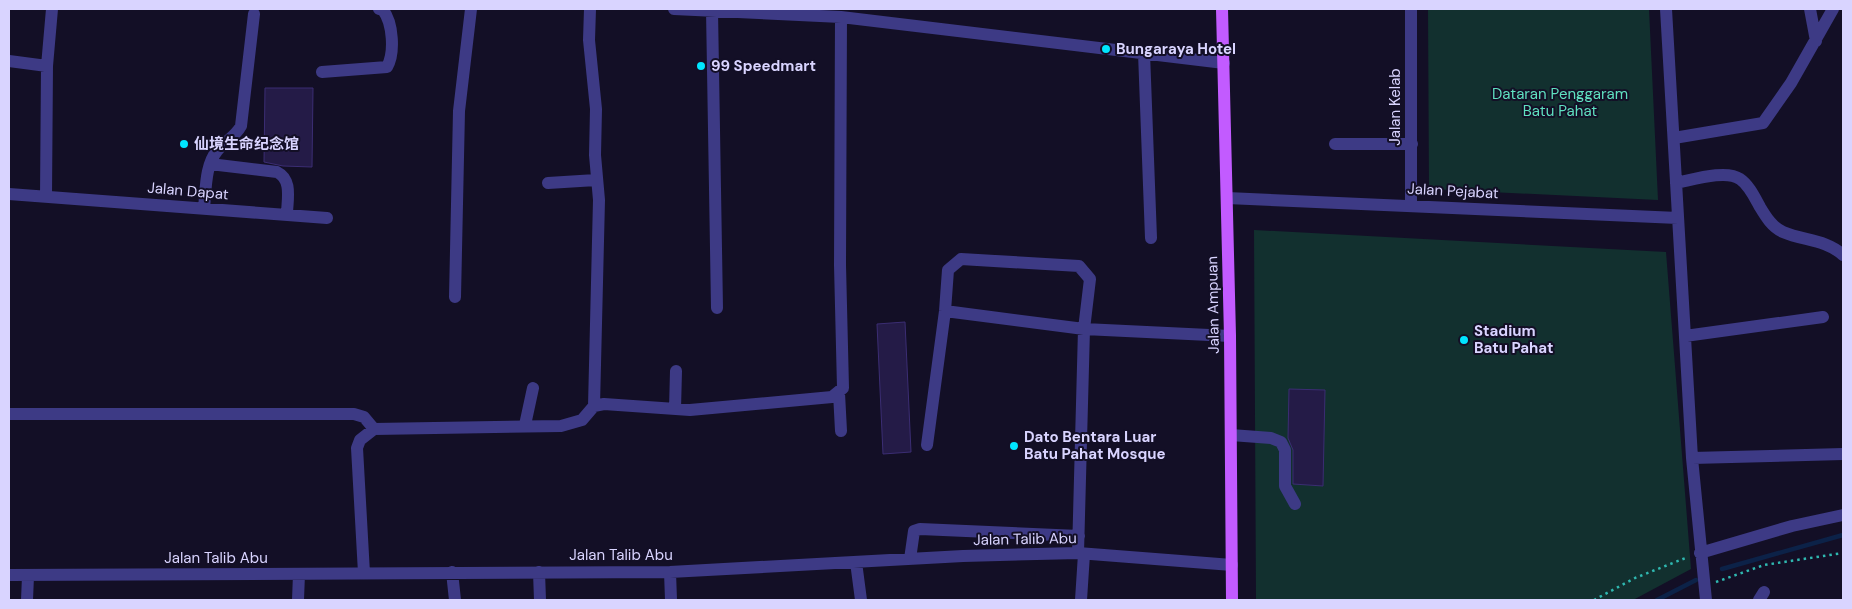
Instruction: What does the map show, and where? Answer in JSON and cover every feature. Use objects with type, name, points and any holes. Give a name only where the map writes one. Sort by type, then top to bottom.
[{"type":"main road","name":"Jalan Ampuan","points":[[1222,9],[1230,336],[1232,600]]},
{"type":"street","points":[[46,196],[47,66],[52,9]]},
{"type":"street","points":[[322,72],[387,67],[391,60],[390,24],[383,10],[379,9]]},
{"type":"street","points":[[455,297],[459,111],[471,9]]},
{"type":"street","points":[[590,9],[589,40],[597,126],[596,180],[598,200],[594,406]]},
{"type":"street","points":[[674,9],[841,17],[1033,42],[1224,63]]},
{"type":"street","name":"Jalan Kelab","points":[[1411,9],[1411,206]]},
{"type":"street","points":[[1666,9],[1692,458],[1706,600]]},
{"type":"street","points":[[1810,9],[1816,41]]},
{"type":"street","points":[[1674,138],[1763,123],[1792,83],[1833,9]]},
{"type":"street","points":[[712,10],[717,308]]},
{"type":"street","points":[[204,208],[210,164],[218,150],[237,134],[241,126],[254,14]]},
{"type":"street","points":[[364,573],[357,448],[360,440],[374,429],[525,425],[561,426],[582,420],[594,406],[604,404],[690,410],[832,397],[839,393],[843,388],[840,265],[841,17]]},
{"type":"street","points":[[1144,53],[1151,238]]},
{"type":"street","points":[[9,61],[47,66]]},
{"type":"street","points":[[1336,144],[1412,144]]},
{"type":"street","points":[[210,164],[277,172],[284,175],[288,182],[286,215]]},
{"type":"street","points":[[1676,183],[1718,175],[1739,178],[1751,192],[1768,221],[1783,232],[1815,239],[1836,248],[1843,255]]},
{"type":"street","points":[[548,183],[596,180]]},
{"type":"street","name":"Jalan Dapat","points":[[9,194],[327,218]]},
{"type":"street","name":"Jalan Pejabat","points":[[1227,198],[1678,218]]},
{"type":"street","points":[[927,445],[945,310],[948,270],[961,259],[1079,266],[1090,279],[1084,329],[1079,536],[1081,600]]},
{"type":"street","points":[[945,310],[1084,329],[1230,336]]},
{"type":"street","points":[[1685,336],[1823,317]]},
{"type":"street","points":[[675,409],[676,371]]},
{"type":"street","points":[[525,425],[533,388]]},
{"type":"street","points":[[839,393],[841,431]]},
{"type":"street","points":[[9,414],[354,414],[364,417],[374,429]]},
{"type":"street","points":[[1231,435],[1271,438],[1282,442],[1285,450],[1285,486],[1295,504]]},
{"type":"street","points":[[1692,458],[1843,454]]},
{"type":"street","points":[[1700,553],[1792,526],[1843,515]]},
{"type":"street","points":[[910,559],[914,531],[920,529],[1079,536]]},
{"type":"street","name":"Jalan Talib Abu","points":[[9,575],[670,572],[910,559],[1081,553],[1232,565]]},
{"type":"street","points":[[856,562],[861,600]]},
{"type":"street","points":[[452,572],[455,600]]},
{"type":"street","points":[[539,572],[540,600]]},
{"type":"street","points":[[670,572],[671,600]]},
{"type":"street","points":[[298,600],[299,574]]},
{"type":"street","points":[[27,600],[28,576]]},
{"type":"path","points":[[1594,600],[1636,578],[1700,553]]},
{"type":"path","points":[[1704,586],[1764,565],[1843,553]]},
{"type":"green space","name":"Dataran Penggaram Batu Pahat","points":[[1428,9],[1649,9],[1658,200],[1429,189]]},
{"type":"green space","name":"Stadium Batu Pahat","points":[[1254,230],[1666,252],[1691,569],[1633,600],[1256,600]]},
{"type":"building","points":[[265,88],[313,88],[312,167],[283,166],[264,162]]},
{"type":"building","points":[[905,322],[911,452],[883,454],[877,324]]},
{"type":"building","points":[[1289,389],[1325,390],[1323,486],[1293,484],[1293,450],[1288,438]]},
{"type":"waterway","points":[[1722,569],[1843,535]]},
{"type":"waterway","points":[[1657,600],[1696,580]]},
{"type":"place","name":"Bungaraya Hotel","points":[[1106,49]]},
{"type":"place","name":"99 Speedmart","points":[[701,66]]},
{"type":"place","name":"仙境生命纪念馆","points":[[184,144]]},
{"type":"place","name":"Stadium Batu Pahat","points":[[1464,340]]},
{"type":"place","name":"Dato Bentara Luar Batu Pahat Mosque","points":[[1014,446]]}]
